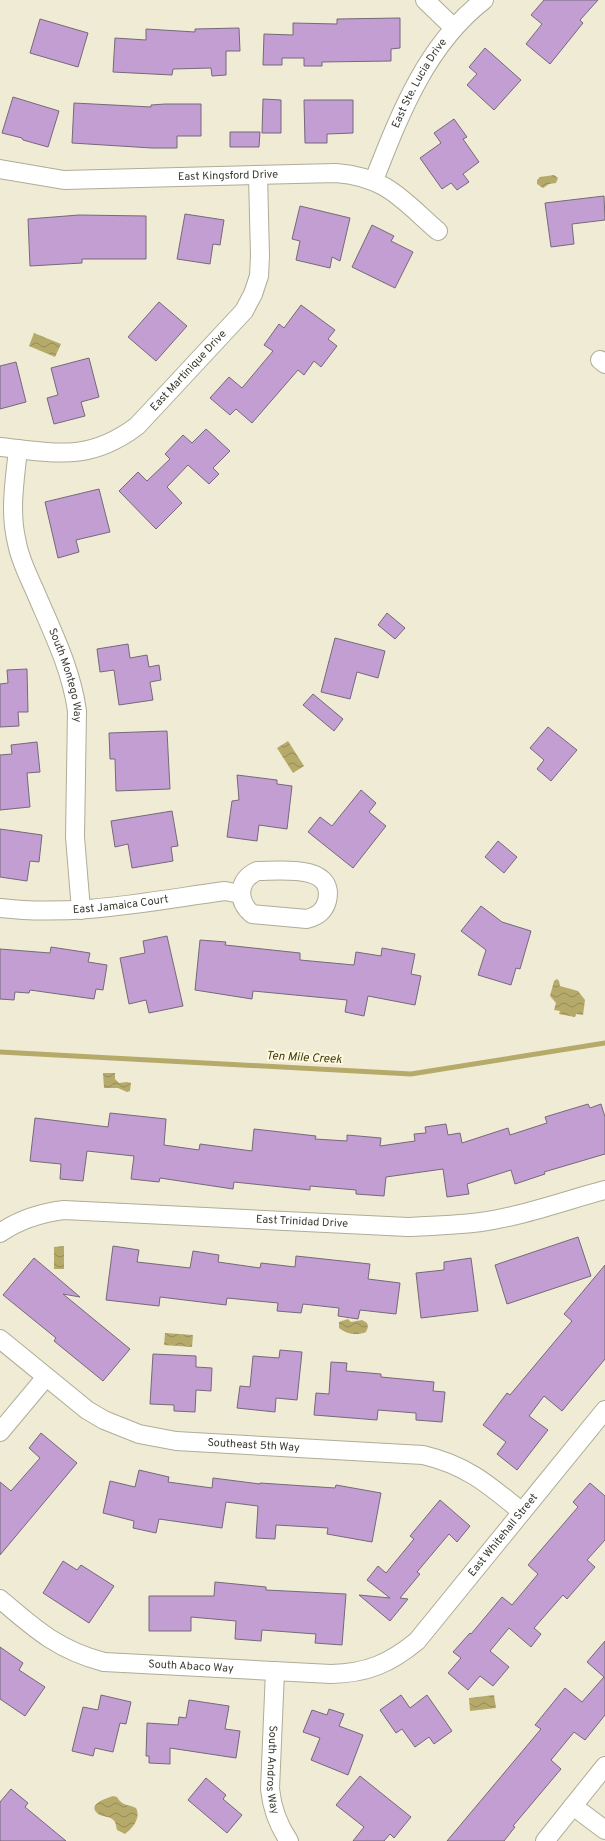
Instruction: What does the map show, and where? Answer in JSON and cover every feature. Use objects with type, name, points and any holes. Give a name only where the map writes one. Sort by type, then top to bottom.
[{"type":"street","points":[[425,0],[454,28]]},
{"type":"street","name":"East Ste. Lucia Drive","points":[[374,180],[397,120],[416,82],[435,52],[454,28],[484,0]]},
{"type":"street","name":"East Kingsford Drive","points":[[0,169],[64,180],[336,173],[355,175],[374,180],[390,189],[438,231]]},
{"type":"street","name":"East Martinique Drive","points":[[0,447],[69,454],[87,451],[106,445],[122,437],[137,426],[244,311],[253,294],[258,276],[260,256],[258,175]]},
{"type":"street","name":"South Montego Way","points":[[18,449],[12,504],[16,543],[65,662],[74,693],[77,711],[75,837],[81,910]]},
{"type":"street","points":[[257,871],[305,872],[318,876],[324,882],[328,897],[326,905],[321,912],[315,917],[307,919],[252,914],[245,909],[240,894],[245,880],[257,871]]},
{"type":"street","name":"East Jamaica Court","points":[[0,908],[43,912],[81,910],[225,891],[240,894]]},
{"type":"street","name":"East Trinidad Drive","points":[[0,1233],[10,1226],[27,1218],[45,1212],[64,1210],[408,1227],[445,1226],[519,1214],[605,1190]]},
{"type":"street","name":"Southeast 5th Way","points":[[0,1339],[87,1410],[109,1423],[139,1434],[176,1441],[423,1455],[441,1459],[475,1475],[522,1512]]},
{"type":"street","points":[[0,1432],[46,1377]]},
{"type":"street","name":"East Whitehall Street","points":[[397,1656],[417,1641],[605,1410]]},
{"type":"street","name":"South Abaco Way","points":[[0,1599],[51,1640],[68,1650],[92,1658],[123,1664],[350,1674],[369,1670],[386,1663],[397,1656]]},
{"type":"street","name":"South Andros Way","points":[[275,1671],[270,1789],[272,1805],[279,1824],[289,1841]]},
{"type":"street","points":[[545,1841],[605,1766]]},
{"type":"street","points":[[573,1806],[605,1830]]},
{"type":"water","points":[[554,175],[558,178],[556,183],[549,184],[543,188],[537,184],[537,180],[540,177]]},
{"type":"water","points":[[34,333],[61,344],[55,357],[29,346]]},
{"type":"water","points":[[288,741],[304,766],[293,773],[277,748]]},
{"type":"water","points":[[557,979],[560,986],[578,991],[585,1000],[583,1015],[576,1014],[575,1017],[559,1014],[560,1011],[554,1010],[556,1003],[550,996],[554,981]]},
{"type":"water","points":[[103,1073],[115,1073],[115,1079],[119,1083],[131,1083],[130,1091],[127,1092],[118,1088],[104,1088]]},
{"type":"water","points":[[64,1246],[64,1269],[54,1269],[54,1247]]},
{"type":"water","points":[[348,1319],[351,1322],[362,1320],[367,1323],[368,1327],[366,1332],[352,1334],[339,1328],[339,1322]]},
{"type":"water","points":[[165,1333],[193,1335],[192,1347],[164,1345]]},
{"type":"water","points":[[494,1695],[496,1708],[470,1711],[469,1698]]},
{"type":"water","points":[[113,1796],[117,1797],[123,1803],[136,1808],[138,1815],[137,1819],[131,1829],[125,1834],[117,1830],[116,1824],[113,1820],[109,1817],[100,1815],[94,1808],[98,1802]]},
{"type":"building","points":[[544,0],[598,0],[580,20],[583,23],[550,64],[526,44],[542,24],[531,15]]},
{"type":"building","points":[[400,18],[400,48],[391,49],[391,61],[322,62],[322,66],[304,66],[304,58],[282,58],[282,65],[263,65],[264,34],[293,35],[293,23],[337,24],[337,19]]},
{"type":"building","points":[[40,19],[88,33],[78,67],[30,53]]},
{"type":"building","points":[[239,28],[240,51],[226,51],[226,75],[212,76],[211,68],[173,69],[172,75],[113,72],[115,38],[146,40],[146,29],[195,32],[195,29]]},
{"type":"building","points":[[485,48],[521,80],[494,110],[467,85],[477,74],[469,67]]},
{"type":"building","points":[[13,97],[59,111],[48,147],[2,133]]},
{"type":"building","points":[[263,99],[281,100],[281,133],[262,133]]},
{"type":"building","points":[[304,100],[353,100],[353,133],[327,134],[327,143],[305,143]]},
{"type":"building","points":[[74,103],[151,107],[151,105],[165,104],[201,104],[201,136],[177,136],[177,148],[72,143]]},
{"type":"building","points":[[454,119],[467,137],[463,139],[479,162],[463,174],[469,182],[457,190],[451,183],[442,189],[420,158],[441,143],[434,133]]},
{"type":"building","points":[[230,132],[260,132],[259,147],[230,147]]},
{"type":"building","points":[[604,196],[605,220],[572,224],[574,244],[551,247],[545,203]]},
{"type":"building","points":[[300,206],[350,218],[340,261],[332,257],[330,268],[296,260],[300,241],[292,239]]},
{"type":"building","points":[[185,214],[224,220],[220,245],[213,244],[210,264],[177,259]]},
{"type":"building","points":[[79,215],[146,216],[146,259],[82,259],[82,263],[30,266],[28,219]]},
{"type":"building","points":[[372,225],[394,236],[391,241],[413,252],[395,288],[352,267]]},
{"type":"building","points":[[159,302],[187,326],[156,361],[128,337]]},
{"type":"building","points":[[301,305],[335,330],[328,339],[337,346],[321,367],[314,361],[304,375],[298,370],[252,423],[236,409],[230,415],[210,398],[229,377],[242,388],[273,351],[264,345],[279,324],[284,328]]},
{"type":"building","points":[[89,358],[99,397],[81,402],[85,416],[54,424],[47,398],[58,395],[51,368]]},
{"type":"building","points":[[16,362],[26,402],[0,409],[0,366]]},
{"type":"building","points":[[206,429],[230,451],[213,468],[219,474],[209,484],[188,465],[167,487],[182,503],[156,529],[119,491],[138,472],[147,481],[170,459],[165,454],[183,435],[192,443]]},
{"type":"building","points":[[99,489],[110,532],[76,540],[79,552],[58,558],[45,502]]},
{"type":"building","points":[[387,613],[405,628],[395,639],[378,625]]},
{"type":"building","points":[[335,638],[385,651],[378,678],[357,672],[350,699],[321,692]]},
{"type":"building","points":[[128,644],[130,658],[147,655],[149,667],[159,665],[161,680],[150,682],[153,700],[119,705],[114,670],[100,672],[97,649]]},
{"type":"building","points":[[27,669],[28,712],[18,712],[19,726],[0,727],[0,684],[8,683],[7,670]]},
{"type":"building","points":[[313,694],[343,719],[334,731],[303,705]]},
{"type":"building","points":[[548,727],[577,750],[551,781],[537,769],[544,760],[530,748]]},
{"type":"building","points":[[167,731],[170,789],[116,791],[115,759],[110,759],[109,733]]},
{"type":"building","points":[[37,742],[40,772],[27,773],[30,807],[0,810],[0,755],[12,754],[11,745]]},
{"type":"building","points":[[237,775],[277,780],[277,784],[292,786],[287,829],[259,825],[257,841],[227,837],[232,801],[239,800]]},
{"type":"building","points":[[361,790],[376,803],[369,812],[386,826],[353,868],[308,832],[320,817],[332,826]]},
{"type":"building","points":[[172,811],[178,846],[171,847],[173,861],[132,868],[128,844],[115,847],[111,821]]},
{"type":"building","points":[[0,829],[42,835],[39,862],[30,861],[27,881],[0,877]]},
{"type":"building","points":[[498,841],[517,857],[504,873],[485,857]]},
{"type":"building","points":[[481,906],[502,922],[531,931],[520,969],[516,968],[511,985],[478,975],[486,950],[461,931]]},
{"type":"building","points":[[167,936],[183,1006],[149,1013],[146,1000],[129,1004],[120,958],[145,953],[143,941]]},
{"type":"building","points":[[200,940],[226,942],[225,945],[300,953],[300,960],[354,965],[356,952],[381,956],[382,948],[415,954],[411,974],[421,976],[415,1005],[368,996],[364,1016],[345,1012],[347,1000],[253,991],[252,999],[195,990]]},
{"type":"building","points":[[51,947],[90,953],[88,962],[107,965],[103,990],[96,989],[94,999],[30,990],[29,993],[15,992],[14,1000],[0,999],[0,949],[50,953]]},
{"type":"building","points":[[588,1104],[590,1108],[601,1104],[605,1117],[605,1154],[544,1172],[545,1174],[515,1184],[511,1170],[467,1184],[469,1194],[447,1197],[443,1169],[386,1177],[384,1196],[356,1194],[356,1190],[310,1186],[310,1190],[234,1182],[233,1189],[160,1178],[159,1182],[131,1179],[134,1156],[87,1151],[83,1181],[60,1179],[61,1164],[30,1161],[35,1118],[108,1127],[110,1113],[166,1119],[164,1145],[199,1150],[200,1144],[252,1151],[254,1129],[316,1136],[315,1139],[347,1141],[347,1135],[381,1138],[380,1146],[415,1141],[414,1134],[426,1133],[425,1127],[446,1124],[448,1135],[460,1133],[462,1143],[508,1128],[510,1135],[547,1123],[545,1117]]},
{"type":"building","points":[[578,1237],[591,1276],[507,1304],[495,1265]]},
{"type":"building","points":[[113,1246],[139,1250],[137,1262],[190,1268],[193,1251],[219,1255],[218,1262],[260,1268],[261,1263],[295,1267],[296,1256],[370,1264],[368,1279],[400,1283],[396,1314],[360,1310],[358,1319],[338,1316],[339,1308],[303,1304],[301,1313],[277,1311],[278,1303],[227,1298],[226,1305],[160,1297],[159,1306],[106,1300]]},
{"type":"building","points":[[34,1258],[80,1297],[63,1294],[130,1349],[103,1381],[54,1341],[56,1338],[3,1295]]},
{"type":"building","points":[[471,1258],[478,1311],[421,1318],[416,1273],[444,1270],[444,1262]]},
{"type":"building","points":[[605,1265],[605,1359],[562,1411],[544,1396],[529,1416],[548,1430],[517,1470],[497,1454],[506,1442],[483,1425],[507,1393],[510,1395],[572,1321],[564,1314]]},
{"type":"building","points":[[280,1350],[302,1352],[297,1400],[276,1398],[275,1412],[237,1408],[240,1386],[250,1387],[253,1356],[279,1358]]},
{"type":"building","points":[[153,1354],[196,1356],[196,1367],[212,1368],[211,1391],[196,1390],[195,1412],[174,1411],[174,1405],[150,1404]]},
{"type":"building","points":[[331,1362],[347,1363],[346,1371],[381,1374],[381,1377],[434,1382],[433,1391],[445,1392],[442,1422],[416,1420],[416,1413],[378,1410],[377,1420],[314,1415],[316,1393],[329,1394]]},
{"type":"building","points":[[41,1433],[77,1463],[0,1555],[0,1482],[11,1491],[40,1458],[29,1448]]},
{"type":"building","points":[[139,1470],[169,1477],[168,1482],[212,1488],[213,1478],[260,1484],[335,1488],[336,1485],[381,1493],[372,1542],[327,1534],[328,1528],[276,1525],[275,1539],[256,1538],[258,1506],[226,1502],[222,1528],[159,1519],[156,1533],[133,1528],[134,1521],[103,1513],[110,1481],[135,1487]]},
{"type":"building","points":[[590,1483],[605,1496],[605,1540],[587,1560],[595,1567],[567,1599],[563,1595],[534,1628],[541,1634],[531,1647],[509,1628],[490,1651],[509,1667],[493,1686],[480,1676],[468,1690],[448,1673],[461,1658],[453,1652],[470,1633],[471,1634],[502,1597],[512,1605],[538,1574],[528,1565],[578,1507],[573,1502]]},
{"type":"building","points":[[440,1500],[470,1526],[457,1542],[449,1534],[417,1572],[420,1574],[400,1598],[408,1599],[390,1621],[359,1595],[390,1598],[367,1580],[378,1566],[386,1573],[414,1539],[410,1536]]},
{"type":"building","points":[[63,1561],[77,1570],[81,1565],[114,1586],[89,1623],[43,1593]]},
{"type":"building","points":[[215,1582],[266,1587],[266,1590],[346,1594],[342,1645],[315,1643],[316,1634],[262,1630],[261,1641],[235,1639],[236,1621],[191,1617],[191,1631],[149,1631],[149,1596],[214,1596]]},
{"type":"building","points":[[605,1641],[605,1715],[585,1740],[574,1732],[551,1760],[561,1769],[513,1826],[515,1827],[504,1841],[447,1841],[541,1729],[535,1725],[565,1688],[582,1702],[604,1677],[587,1662]]},
{"type":"building","points":[[0,1647],[23,1663],[19,1670],[45,1687],[25,1716],[0,1699]]},
{"type":"building","points":[[101,1695],[131,1702],[126,1724],[120,1723],[113,1752],[95,1748],[93,1756],[72,1751],[83,1707],[98,1710]]},
{"type":"building","points":[[401,1695],[410,1708],[427,1695],[452,1731],[434,1744],[429,1737],[415,1747],[402,1729],[396,1733],[380,1710]]},
{"type":"building","points":[[189,1700],[229,1706],[225,1729],[240,1731],[236,1758],[170,1748],[170,1764],[149,1763],[149,1756],[146,1756],[147,1723],[178,1725],[179,1717],[186,1718]]},
{"type":"building","points":[[329,1709],[344,1714],[339,1726],[363,1735],[348,1775],[311,1760],[320,1738],[303,1732],[312,1710],[327,1715]]},
{"type":"building","points":[[360,1776],[411,1817],[394,1838],[390,1834],[384,1841],[353,1841],[364,1827],[336,1805]]},
{"type":"building","points":[[206,1778],[226,1795],[223,1799],[242,1815],[227,1833],[188,1800]]},
{"type":"building","points":[[11,1789],[28,1803],[25,1807],[66,1841],[0,1841],[0,1802]]},
{"type":"waterway","name":"Ten Mile Creek","points":[[0,1052],[411,1074],[605,1043]]}]
